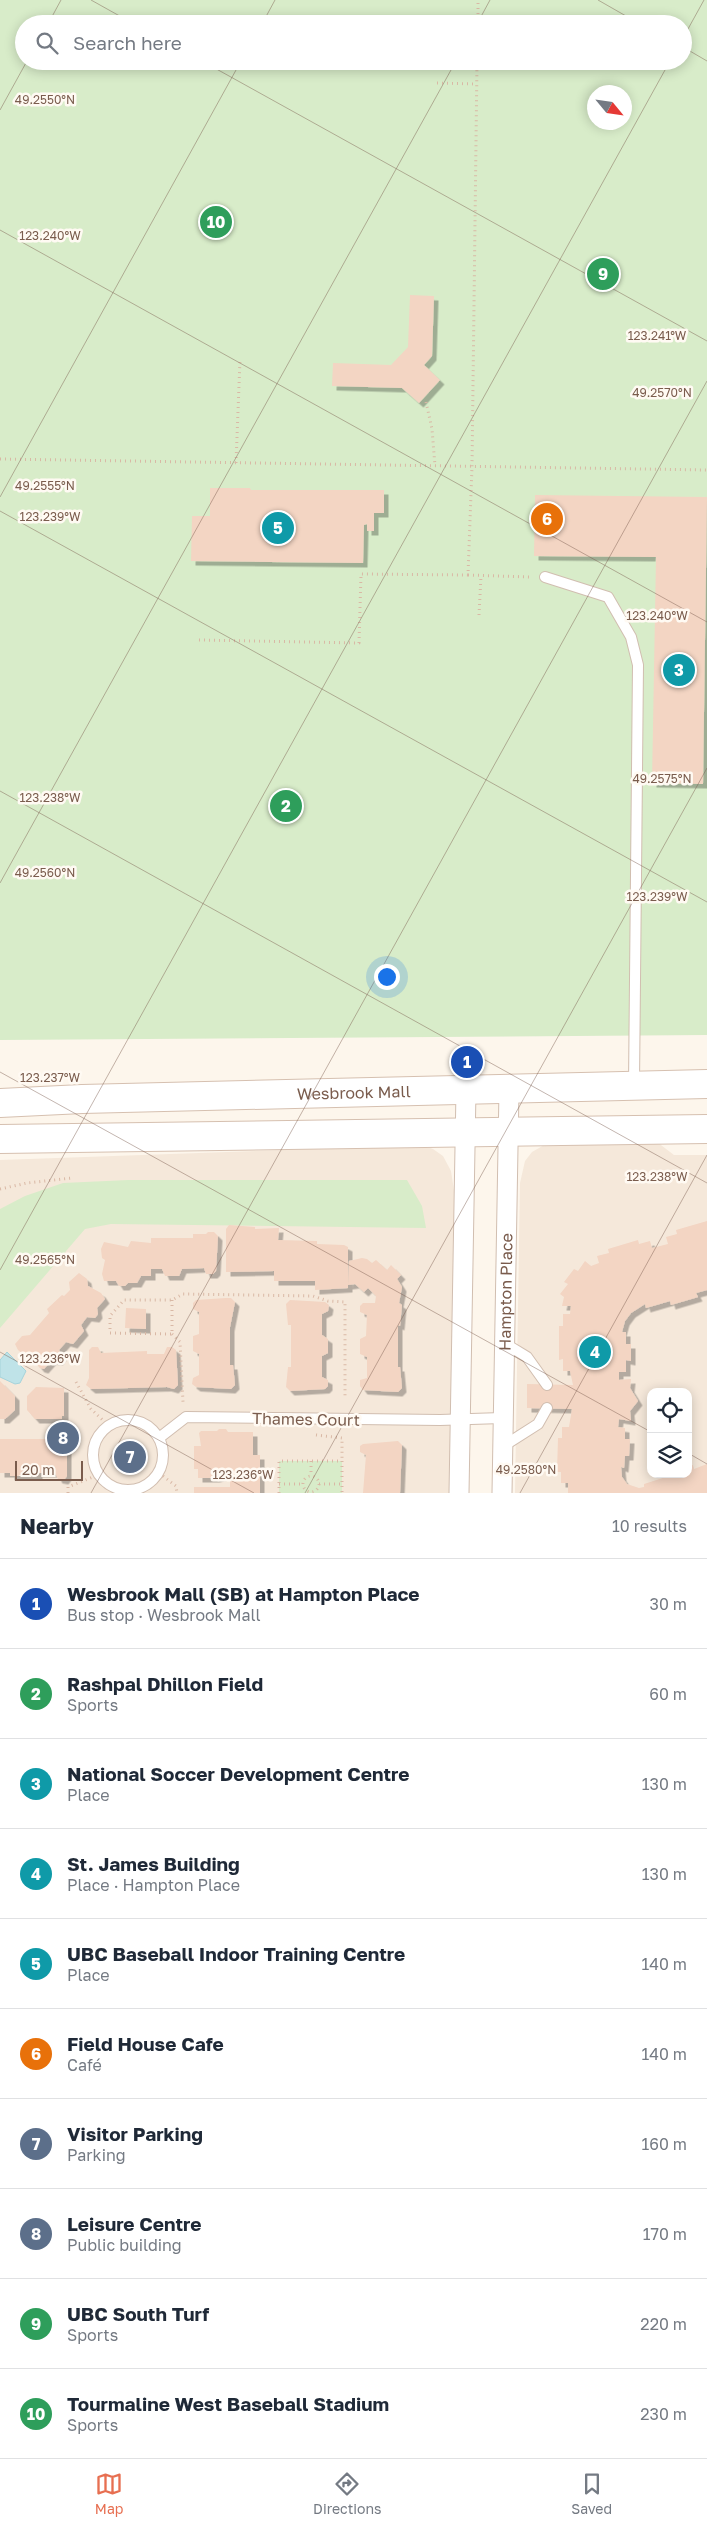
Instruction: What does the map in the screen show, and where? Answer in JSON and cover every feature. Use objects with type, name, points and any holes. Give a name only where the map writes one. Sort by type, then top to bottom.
[{"type":"main road","name":"Wesbrook Mall","points":[[0,1103],[82,1099],[707,1084]]},
{"type":"main road","points":[[0,1139],[707,1129]]},
{"type":"street","points":[[459,1493],[466,1090]]},
{"type":"street","name":"Hampton Place","points":[[502,1493],[509,1090]]},
{"type":"lane","points":[[545,577],[608,597],[631,637],[638,665],[634,1086]]},
{"type":"lane","points":[[504,1343],[527,1357],[547,1385]]},
{"type":"lane","points":[[502,1447],[538,1424],[547,1408]]},
{"type":"lane","points":[[159,1438],[186,1418]]},
{"type":"lane","name":"Thames Court","points":[[186,1418],[460,1420],[502,1418]]},
{"type":"lane","points":[[131,1420],[142,1423],[152,1429],[159,1438],[163,1450],[163,1462],[159,1473],[151,1483],[140,1489],[128,1491],[116,1489],[98,1475],[93,1454],[101,1434],[108,1426],[119,1421],[131,1420]]},
{"type":"path","points":[[478,0],[478,15]]},
{"type":"path","points":[[468,575],[472,467],[477,70]]},
{"type":"path","points":[[437,83],[477,84]]},
{"type":"path","points":[[236,463],[240,360]]},
{"type":"path","points":[[426,402],[432,428],[435,466]]},
{"type":"path","points":[[0,459],[707,470]]},
{"type":"path","points":[[199,640],[359,643],[361,574],[545,577]]},
{"type":"path","points":[[479,615],[481,576]]},
{"type":"path","points":[[466,1047],[467,1062]]},
{"type":"path","points":[[0,1188],[72,1178]]},
{"type":"path","points":[[186,1418],[181,1391],[180,1342],[172,1334],[110,1333],[110,1316],[124,1300],[172,1300],[183,1294],[313,1296],[328,1301],[345,1302],[345,1397]]},
{"type":"path","points":[[172,1300],[172,1334]]},
{"type":"path","points":[[76,1382],[91,1408],[108,1426]]},
{"type":"path","points":[[316,1437],[342,1438],[342,1493]]},
{"type":"path","points":[[279,1493],[279,1461],[342,1461]]},
{"type":"path","points":[[311,1461],[311,1476]]},
{"type":"path","points":[[159,1473],[176,1486],[177,1493]]},
{"type":"path","points":[[68,1493],[68,1487],[98,1475]]},
{"type":"path","points":[[303,1484],[306,1478],[311,1476]]},
{"type":"path","points":[[311,1476],[319,1484]]},
{"type":"path","points":[[279,1484],[303,1484]]},
{"type":"path","points":[[303,1484],[305,1489],[310,1492],[314,1491],[319,1484]]},
{"type":"path","points":[[319,1484],[342,1484]]},
{"type":"shaded area","points":[[657,1142],[674,1155],[707,1155],[707,1493],[515,1493],[520,1183],[525,1161],[532,1152],[546,1144]]},
{"type":"shaded area","points":[[422,1145],[433,1149],[443,1156],[451,1171],[455,1197],[451,1395],[453,1493],[0,1493],[0,1160]]},
{"type":"green space","points":[[0,0],[707,0],[707,1035],[0,1040]]},
{"type":"green space","points":[[128,1180],[407,1180],[422,1206],[426,1228],[111,1224],[85,1229],[0,1328],[0,1209],[25,1196],[63,1183]]},
{"type":"green space","points":[[279,1461],[342,1461],[342,1493],[279,1493]]},
{"type":"water","points":[[7,1352],[26,1371],[20,1383],[15,1384],[0,1377],[0,1360]]},
{"type":"building","points":[[410,295],[434,296],[432,356],[424,365],[440,380],[419,403],[402,388],[332,386],[333,363],[391,365],[408,347]]},
{"type":"building","points":[[210,488],[250,488],[251,490],[384,490],[384,513],[374,513],[374,531],[367,531],[367,524],[364,525],[363,563],[191,561],[192,516],[210,516]]},
{"type":"building","points":[[535,495],[707,497],[703,784],[652,783],[656,557],[534,556]]},
{"type":"building","points":[[707,1221],[707,1290],[696,1293],[698,1297],[671,1305],[670,1301],[646,1308],[645,1304],[631,1313],[625,1321],[622,1332],[626,1332],[626,1344],[631,1344],[631,1361],[626,1360],[626,1372],[619,1372],[619,1380],[631,1379],[630,1388],[638,1401],[630,1411],[631,1421],[619,1419],[618,1427],[625,1428],[625,1439],[630,1439],[629,1456],[625,1456],[624,1468],[621,1467],[622,1477],[627,1484],[639,1488],[644,1487],[644,1484],[663,1478],[692,1478],[692,1465],[694,1469],[707,1464],[707,1493],[568,1493],[568,1483],[561,1483],[561,1472],[557,1472],[558,1438],[562,1438],[562,1427],[569,1427],[572,1409],[527,1408],[527,1384],[573,1385],[570,1371],[563,1371],[563,1359],[559,1360],[559,1326],[563,1326],[563,1314],[570,1314],[571,1306],[562,1306],[564,1297],[560,1294],[568,1284],[564,1282],[574,1269],[578,1271],[585,1261],[591,1266],[599,1263],[597,1256],[609,1253],[608,1249],[638,1240],[639,1244],[650,1241],[652,1248],[668,1244],[666,1237],[677,1234],[676,1230]]},
{"type":"building","points":[[229,1225],[255,1227],[255,1229],[279,1228],[278,1240],[317,1241],[317,1244],[344,1245],[348,1247],[348,1288],[315,1290],[315,1281],[274,1281],[274,1271],[226,1272],[226,1229]]},
{"type":"building","points":[[214,1232],[218,1236],[216,1271],[213,1274],[206,1274],[204,1268],[182,1269],[179,1276],[165,1276],[162,1269],[151,1269],[151,1276],[141,1276],[137,1283],[119,1286],[116,1281],[104,1281],[102,1274],[105,1260],[102,1258],[101,1249],[104,1242],[128,1247],[131,1241],[151,1243],[151,1238],[193,1238],[193,1234],[206,1234]]},
{"type":"building","points":[[362,1258],[372,1263],[376,1260],[387,1270],[391,1265],[401,1275],[397,1279],[402,1287],[399,1303],[402,1305],[400,1326],[398,1325],[398,1367],[400,1367],[402,1388],[398,1392],[363,1390],[360,1386],[360,1380],[367,1378],[367,1357],[360,1354],[360,1339],[366,1336],[367,1315],[360,1312],[360,1306],[363,1303],[375,1303],[376,1296],[368,1288],[364,1292],[355,1284],[348,1285],[349,1261]]},
{"type":"building","points":[[79,1273],[87,1279],[88,1286],[101,1293],[105,1299],[97,1308],[98,1314],[95,1318],[87,1317],[81,1325],[84,1331],[73,1344],[66,1342],[59,1350],[62,1356],[58,1361],[52,1360],[44,1369],[40,1368],[29,1355],[25,1356],[18,1350],[15,1344],[22,1336],[30,1335],[49,1313],[47,1309],[70,1290],[69,1282]]},
{"type":"building","points":[[231,1298],[235,1302],[230,1327],[230,1365],[233,1365],[235,1385],[231,1389],[196,1387],[192,1384],[193,1378],[199,1375],[199,1354],[193,1351],[193,1336],[199,1334],[199,1312],[193,1309],[193,1303],[196,1300]]},
{"type":"building","points":[[290,1300],[325,1302],[329,1305],[328,1311],[322,1314],[322,1335],[328,1339],[328,1353],[322,1356],[322,1377],[328,1380],[328,1386],[325,1389],[290,1391],[286,1387],[288,1367],[291,1367],[291,1325],[288,1325],[286,1304]]},
{"type":"building","points":[[126,1308],[146,1309],[146,1329],[125,1328]]},
{"type":"building","points":[[92,1347],[98,1347],[101,1353],[147,1351],[147,1354],[164,1354],[167,1347],[172,1347],[176,1350],[178,1385],[174,1389],[167,1387],[91,1389],[86,1385],[89,1378],[89,1350]]},
{"type":"building","points":[[0,1381],[15,1396],[15,1410],[5,1419],[0,1419]]},
{"type":"building","points":[[36,1387],[64,1388],[64,1416],[62,1416],[62,1419],[35,1419],[27,1410],[27,1396]]},
{"type":"building","points":[[219,1429],[226,1429],[228,1432],[253,1432],[253,1455],[260,1455],[260,1493],[194,1493],[194,1487],[230,1487],[230,1469],[222,1469],[222,1476],[215,1478],[198,1478],[198,1469],[194,1469],[194,1446],[201,1446],[199,1433],[201,1431],[217,1431]]},
{"type":"building","points":[[65,1437],[69,1441],[67,1449],[67,1476],[64,1480],[58,1479],[55,1473],[38,1473],[38,1476],[10,1476],[10,1473],[0,1473],[0,1439],[58,1439]]},
{"type":"building","points":[[398,1441],[402,1445],[400,1493],[363,1493],[366,1455],[360,1452],[360,1446],[363,1444]]},
{"type":"place","name":"Tourmaline West Baseball Stadium","points":[[216,222]]},
{"type":"place","name":"UBC South Turf","points":[[603,274]]},
{"type":"place","name":"Field House Cafe","points":[[547,519]]},
{"type":"place","name":"UBC Baseball Indoor Training Centre","points":[[278,528]]},
{"type":"place","name":"National Soccer Development Centre","points":[[679,670]]},
{"type":"place","name":"Rashpal Dhillon Field","points":[[286,806]]},
{"type":"place","name":"Wesbrook Mall (SB) at Hampton Place","points":[[467,1062]]},
{"type":"place","name":"St. James Building","points":[[595,1352]]},
{"type":"place","name":"Leisure Centre","points":[[63,1438]]},
{"type":"place","name":"Visitor Parking","points":[[130,1457]]}]
